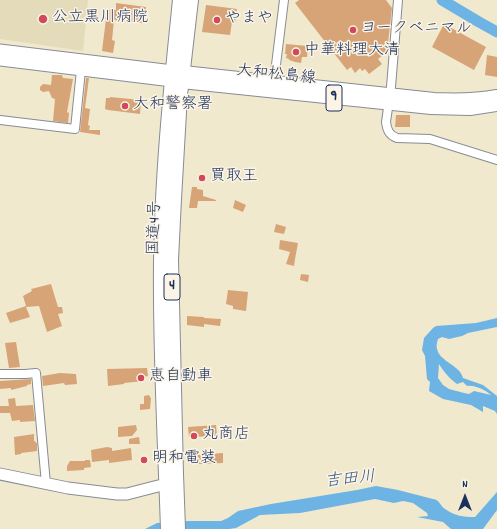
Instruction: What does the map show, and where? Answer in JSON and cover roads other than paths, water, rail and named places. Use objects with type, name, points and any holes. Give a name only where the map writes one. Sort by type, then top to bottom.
[{"type":"highway","name":"国道4号","points":[[177,76],[180,0]]},
{"type":"highway","name":"国道4号","points":[[178,529],[172,504],[162,351],[161,263],[164,181],[177,76],[191,0]]},
{"type":"highway","name":"国道4号","points":[[168,529],[172,504]]},
{"type":"main road","name":"大和松島線","points":[[177,76],[274,81],[451,109],[470,109],[497,105]]},
{"type":"main road","name":"大和松島線","points":[[177,76],[390,99],[468,100],[497,96]]},
{"type":"street","points":[[274,81],[284,0]]},
{"type":"street","points":[[398,0],[390,99],[386,128],[388,132],[397,138],[430,139],[497,160]]},
{"type":"street","points":[[0,50],[177,76]]},
{"type":"street","points":[[0,60],[81,70],[177,76]]},
{"type":"street","points":[[0,120],[75,129],[81,70]]},
{"type":"street","points":[[0,374],[36,374],[46,484]]},
{"type":"street","points":[[0,474],[68,488],[117,494],[127,494],[158,486],[171,486]]},
{"type":"water","points":[[497,318],[497,327],[468,333],[449,339],[442,337],[438,339],[437,348],[442,357],[458,370],[463,378],[483,385],[497,396],[497,414],[495,411],[483,406],[483,412],[471,405],[443,399],[429,391],[430,382],[427,379],[425,356],[422,350],[424,338],[436,326],[476,323]],"holes":[[[439,364],[449,377],[457,384],[463,382],[467,386],[480,388],[491,395],[474,391],[469,394],[449,389],[443,385],[438,378]]]},
{"type":"water","name":"吉田川","points":[[376,486],[435,500],[439,502],[443,508],[452,513],[459,516],[471,517],[475,517],[497,492],[497,510],[483,529],[451,529],[443,522],[417,517],[428,516],[427,513],[413,503],[403,501],[394,503],[375,499],[300,513],[260,515],[236,528],[229,529],[145,529],[157,523],[221,521],[238,511]]},
{"type":"waterway","points":[[442,0],[497,32]]},
{"type":"place","name":"公立黒川病院","points":[[43,19]]},
{"type":"place","name":"やまや","points":[[217,20]]},
{"type":"place","name":"ヨークベニマル","points":[[353,30]]},
{"type":"place","name":"中華料理大清","points":[[296,52]]},
{"type":"place","name":"大和警察署","points":[[125,106]]},
{"type":"place","name":"買取王","points":[[202,178]]},
{"type":"place","name":"恵自動車","points":[[141,378]]},
{"type":"place","name":"丸商店","points":[[194,436]]},
{"type":"place","name":"明和電装","points":[[144,460]]}]
